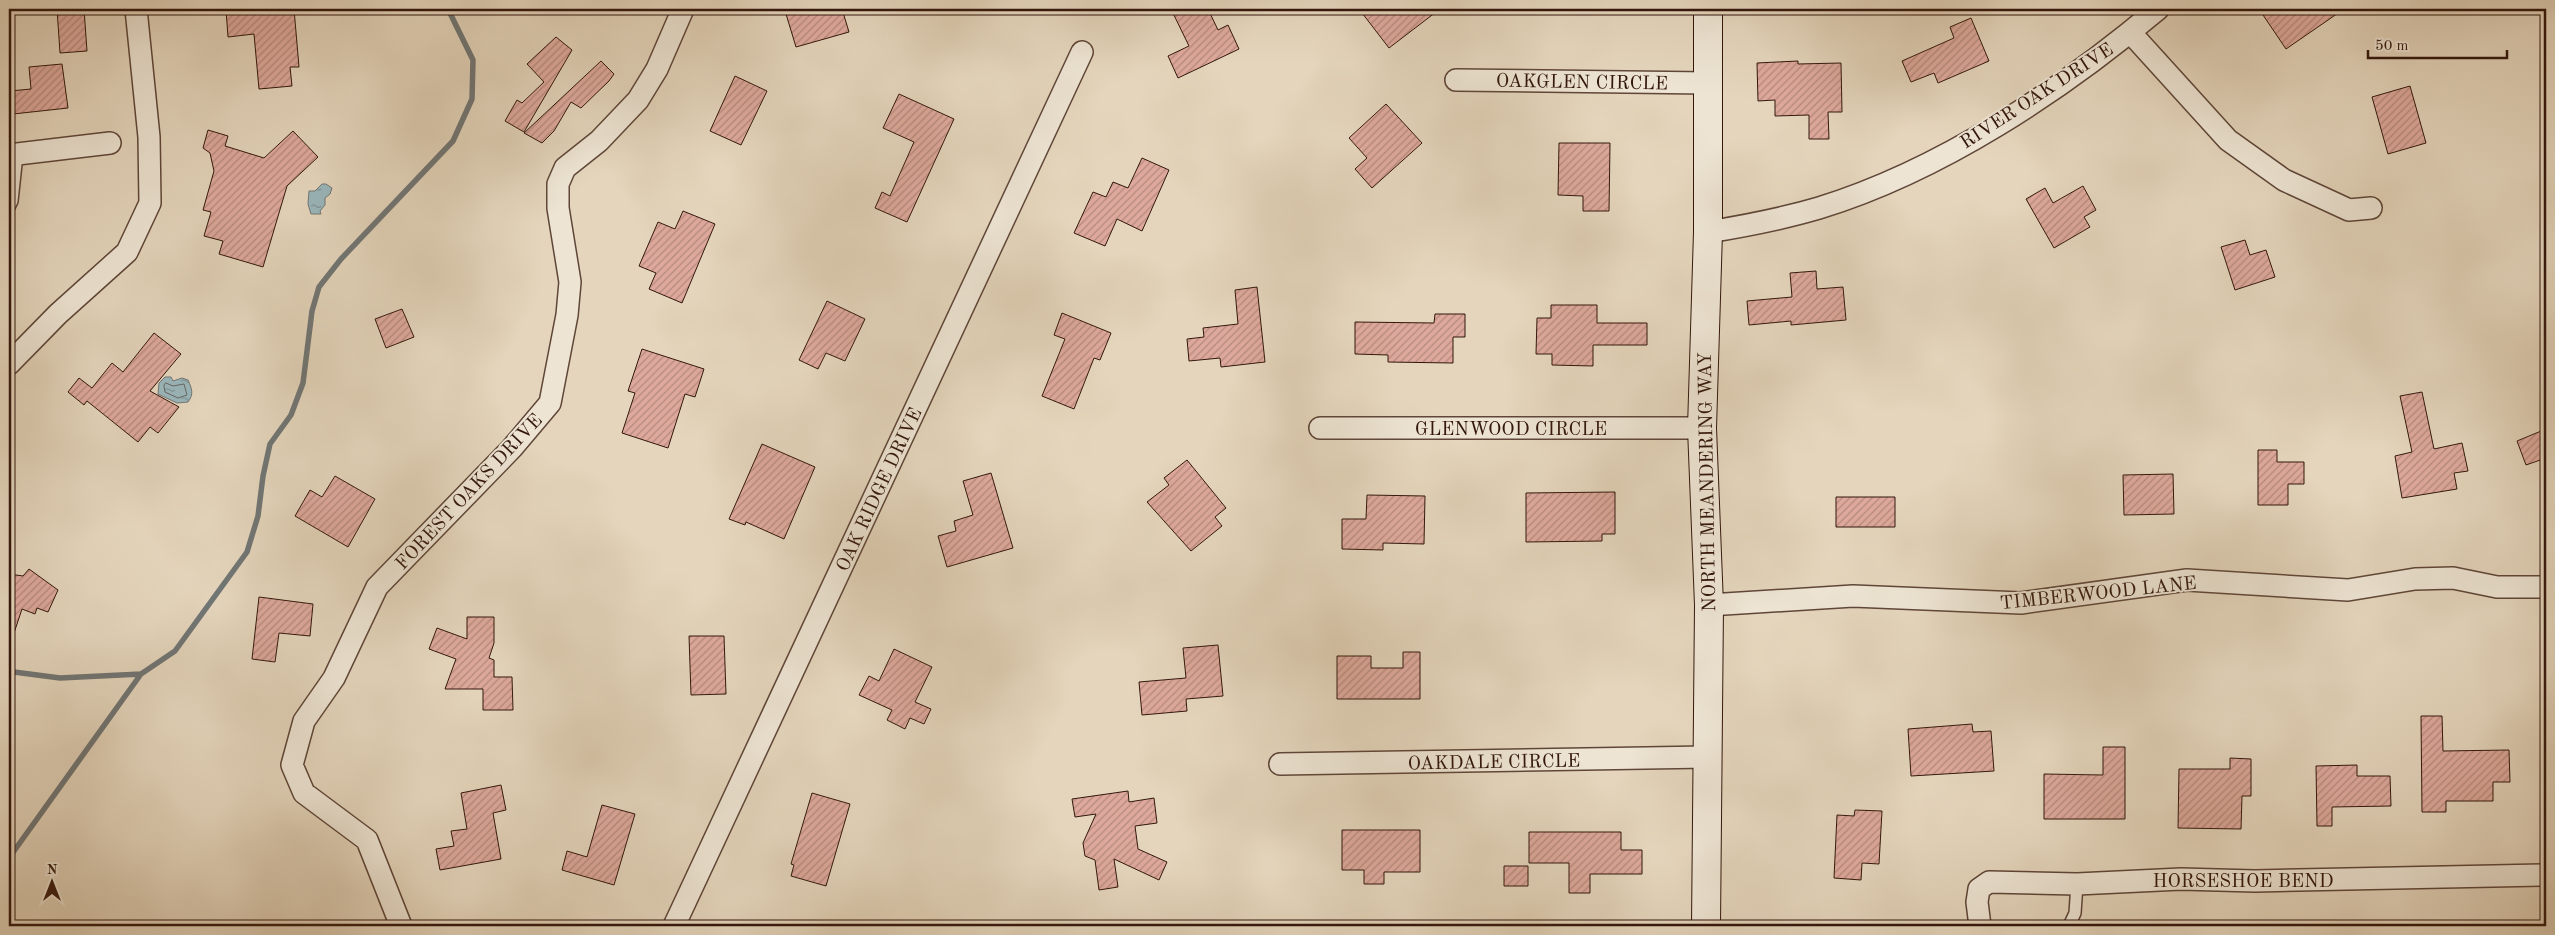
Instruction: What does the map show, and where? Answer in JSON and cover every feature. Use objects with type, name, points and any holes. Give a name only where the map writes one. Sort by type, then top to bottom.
[{"type":"street","points":[[9,364],[58,314],[127,252],[150,203],[149,137],[136,9]]},
{"type":"street","name":"FOREST OAKS DRIVE","points":[[401,926],[367,840],[304,793],[292,764],[304,721],[334,678],[377,588],[512,448],[550,403],[567,315],[570,282],[558,208],[558,184],[565,168],[599,141],[638,100],[657,69],[683,9]]},
{"type":"street","name":"NORTH MEANDERING WAY","points":[[1706,926],[1709,605],[1702,428],[1708,232],[1708,9]]},
{"type":"street","name":"RIVER OAK DRIVE","points":[[1708,232],[1760,224],[1821,208],[1911,172],[1988,131],[2045,94],[2130,32],[2158,9]]},
{"type":"street","points":[[2130,32],[2228,140],[2292,183],[2348,210],[2371,208]]},
{"type":"street","name":"OAK RIDGE DRIVE","points":[[674,926],[1082,52]]},
{"type":"street","name":"OAKGLEN CIRCLE","points":[[1456,80],[1708,82]]},
{"type":"street","points":[[13,155],[110,143]]},
{"type":"street","name":"GLENWOOD CIRCLE","points":[[1320,428],[1702,428]]},
{"type":"street","name":"TIMBERWOOD LANE","points":[[1709,605],[1853,596],[2021,603],[2187,580],[2348,590],[2415,578],[2453,578],[2497,587],[2546,587]]},
{"type":"street","name":"OAKDALE CIRCLE","points":[[1280,764],[1707,758]]},
{"type":"street","name":"HORSESHOE BEND","points":[[1980,926],[1977,902],[1979,889],[1989,882],[2077,884],[2181,879],[2255,881],[2546,875]]},
{"type":"lane","points":[[9,207],[12,201],[13,155]]},
{"type":"lane","points":[[2069,926],[2075,913],[2077,884]]},
{"type":"water","points":[[322,184],[332,188],[330,194],[325,198],[325,205],[320,211],[321,214],[311,214],[308,204],[309,191],[315,191]]},
{"type":"water","points":[[165,377],[171,377],[173,381],[182,378],[188,380],[192,391],[188,402],[177,403],[158,394],[159,383]]},
{"type":"building","points":[[57,9],[84,9],[87,51],[60,53]]},
{"type":"building","points":[[294,9],[299,67],[290,67],[292,86],[259,89],[254,34],[228,37],[226,10]]},
{"type":"building","points":[[805,9],[842,9],[849,32],[796,47],[786,14]]},
{"type":"building","points":[[1171,9],[1208,9],[1218,30],[1228,25],[1239,49],[1178,78],[1168,56],[1189,46]]},
{"type":"building","points":[[1359,9],[1440,9],[1389,48]]},
{"type":"building","points":[[2272,9],[2344,9],[2286,49],[2263,15]]},
{"type":"building","points":[[1971,18],[1989,61],[1938,83],[1934,73],[1911,82],[1902,61],[1954,38],[1950,27]]},
{"type":"building","points":[[556,37],[572,50],[524,132],[505,121],[517,100],[522,103],[544,82],[527,64]]},
{"type":"building","points":[[601,61],[614,74],[581,108],[571,102],[554,131],[542,143],[524,133]]},
{"type":"building","points":[[1798,61],[1798,64],[1841,63],[1842,112],[1828,112],[1829,139],[1809,139],[1809,115],[1775,116],[1775,100],[1758,101],[1757,63]]},
{"type":"building","points":[[62,64],[68,108],[13,114],[10,91],[31,89],[29,67]]},
{"type":"building","points":[[735,76],[767,91],[741,145],[710,131]]},
{"type":"building","points":[[2410,86],[2426,143],[2388,154],[2372,97]]},
{"type":"building","points":[[899,94],[954,119],[907,222],[875,208],[882,192],[890,196],[914,142],[883,128]]},
{"type":"building","points":[[1386,104],[1422,143],[1372,188],[1355,169],[1367,158],[1349,138]]},
{"type":"building","points":[[208,130],[228,136],[225,146],[264,158],[293,131],[318,157],[287,186],[263,267],[219,254],[223,241],[204,236],[211,212],[203,210],[214,171],[210,153],[203,148]]},
{"type":"building","points":[[1559,143],[1610,143],[1609,211],[1583,211],[1583,196],[1558,195]]},
{"type":"building","points":[[1142,158],[1169,170],[1142,231],[1117,219],[1105,246],[1074,233],[1093,192],[1106,197],[1113,182],[1128,188]]},
{"type":"building","points":[[2083,186],[2096,210],[2084,217],[2090,227],[2054,248],[2026,199],[2045,188],[2053,203]]},
{"type":"building","points":[[683,211],[715,224],[682,303],[649,289],[656,273],[639,266],[658,222],[675,229]]},
{"type":"building","points":[[2245,240],[2250,255],[2266,250],[2275,277],[2235,290],[2221,247]]},
{"type":"building","points":[[1816,271],[1817,289],[1843,287],[1846,320],[1791,325],[1791,321],[1749,325],[1747,301],[1792,297],[1790,273]]},
{"type":"building","points":[[1257,287],[1265,362],[1221,367],[1220,358],[1189,361],[1187,339],[1204,337],[1203,328],[1238,324],[1235,290]]},
{"type":"building","points":[[827,301],[865,319],[845,361],[826,353],[818,369],[799,360]]},
{"type":"building","points":[[1551,305],[1597,305],[1597,323],[1647,323],[1647,345],[1593,345],[1593,366],[1552,365],[1552,354],[1536,354],[1537,318],[1551,318]]},
{"type":"building","points":[[402,309],[414,337],[386,348],[375,319]]},
{"type":"building","points":[[1062,313],[1111,333],[1100,360],[1094,358],[1074,409],[1042,396],[1065,339],[1054,335]]},
{"type":"building","points":[[1435,314],[1465,314],[1465,337],[1453,337],[1453,363],[1388,362],[1388,355],[1355,354],[1355,322],[1434,323]]},
{"type":"building","points":[[154,333],[181,354],[150,391],[179,407],[158,433],[150,427],[138,442],[87,401],[84,405],[68,392],[79,378],[92,388],[112,363],[123,372]]},
{"type":"building","points":[[642,349],[704,369],[695,397],[685,394],[668,448],[622,433],[635,393],[628,391]]},
{"type":"building","points":[[2422,392],[2434,449],[2462,443],[2468,471],[2454,473],[2457,489],[2402,498],[2395,456],[2412,452],[2400,396]]},
{"type":"building","points":[[2546,429],[2546,458],[2526,465],[2517,441]]},
{"type":"building","points":[[762,444],[815,467],[784,539],[746,522],[745,525],[729,519]]},
{"type":"building","points":[[2258,450],[2277,450],[2277,462],[2304,462],[2304,484],[2288,484],[2288,505],[2258,505]]},
{"type":"building","points":[[1187,460],[1226,508],[1215,517],[1222,526],[1191,551],[1147,502],[1169,485],[1164,478]]},
{"type":"building","points":[[991,473],[1013,548],[947,567],[938,536],[956,531],[954,521],[973,515],[963,481]]},
{"type":"building","points":[[2173,474],[2174,514],[2124,515],[2123,475]]},
{"type":"building","points":[[335,476],[375,499],[348,547],[295,516],[310,490],[322,497]]},
{"type":"building","points":[[1615,492],[1615,534],[1602,534],[1602,541],[1526,542],[1526,493]]},
{"type":"building","points":[[1367,495],[1425,496],[1424,544],[1383,543],[1383,550],[1342,549],[1342,519],[1366,519]]},
{"type":"building","points":[[1836,497],[1895,497],[1895,527],[1836,527]]},
{"type":"building","points":[[29,569],[58,590],[48,612],[37,608],[35,614],[22,609],[12,639],[9,639],[9,574],[23,576]]},
{"type":"building","points":[[259,597],[313,604],[310,636],[279,633],[275,662],[252,659]]},
{"type":"building","points":[[467,617],[494,617],[494,643],[489,658],[494,660],[494,677],[512,677],[513,710],[483,710],[483,689],[445,689],[456,659],[429,649],[437,628],[467,639]]},
{"type":"building","points":[[689,636],[724,636],[726,694],[691,695]]},
{"type":"building","points":[[1218,645],[1223,696],[1186,699],[1187,711],[1142,715],[1139,682],[1186,678],[1183,648]]},
{"type":"building","points":[[894,649],[932,667],[915,702],[931,709],[924,724],[910,718],[905,729],[887,720],[892,710],[859,695],[869,676],[879,681]]},
{"type":"building","points":[[1403,652],[1420,652],[1420,699],[1337,699],[1337,656],[1371,656],[1371,668],[1403,668]]},
{"type":"building","points":[[2421,716],[2442,716],[2443,751],[2509,750],[2510,782],[2493,782],[2493,801],[2446,801],[2446,812],[2422,812]]},
{"type":"building","points":[[1972,724],[1973,732],[1991,731],[1994,771],[1911,776],[1908,729]]},
{"type":"building","points":[[2103,747],[2125,747],[2125,819],[2044,819],[2044,774],[2103,775]]},
{"type":"building","points":[[2230,758],[2251,759],[2251,796],[2242,796],[2241,829],[2178,828],[2179,769],[2230,769]]},
{"type":"building","points":[[2357,765],[2357,776],[2390,776],[2391,806],[2332,807],[2332,826],[2317,826],[2316,766]]},
{"type":"building","points":[[501,785],[506,810],[493,813],[501,859],[440,870],[436,849],[454,846],[451,831],[467,829],[461,793]]},
{"type":"building","points":[[1128,791],[1129,802],[1154,798],[1157,823],[1135,826],[1138,849],[1167,862],[1159,880],[1114,859],[1118,887],[1099,890],[1095,860],[1085,856],[1083,843],[1096,814],[1075,817],[1072,799]]},
{"type":"building","points":[[812,793],[850,804],[826,886],[791,876],[794,865],[791,864]]},
{"type":"building","points":[[602,805],[635,814],[614,885],[562,870],[567,851],[587,857]]},
{"type":"building","points":[[1855,810],[1882,811],[1879,864],[1862,863],[1861,880],[1834,878],[1837,815],[1854,816]]},
{"type":"building","points":[[1342,830],[1420,830],[1420,872],[1384,872],[1384,884],[1364,884],[1364,870],[1342,870]]},
{"type":"building","points":[[1529,832],[1621,832],[1621,850],[1642,850],[1642,874],[1590,874],[1590,893],[1569,893],[1569,863],[1529,863]]},
{"type":"building","points":[[1504,866],[1528,866],[1528,886],[1504,886]]},
{"type":"waterway","points":[[9,673],[60,678],[141,674],[175,651],[247,552],[258,516],[263,476],[270,444],[291,415],[303,383],[312,311],[319,287],[341,259],[453,141],[472,99],[473,60],[448,9]]},
{"type":"waterway","points":[[9,858],[141,674]]}]
